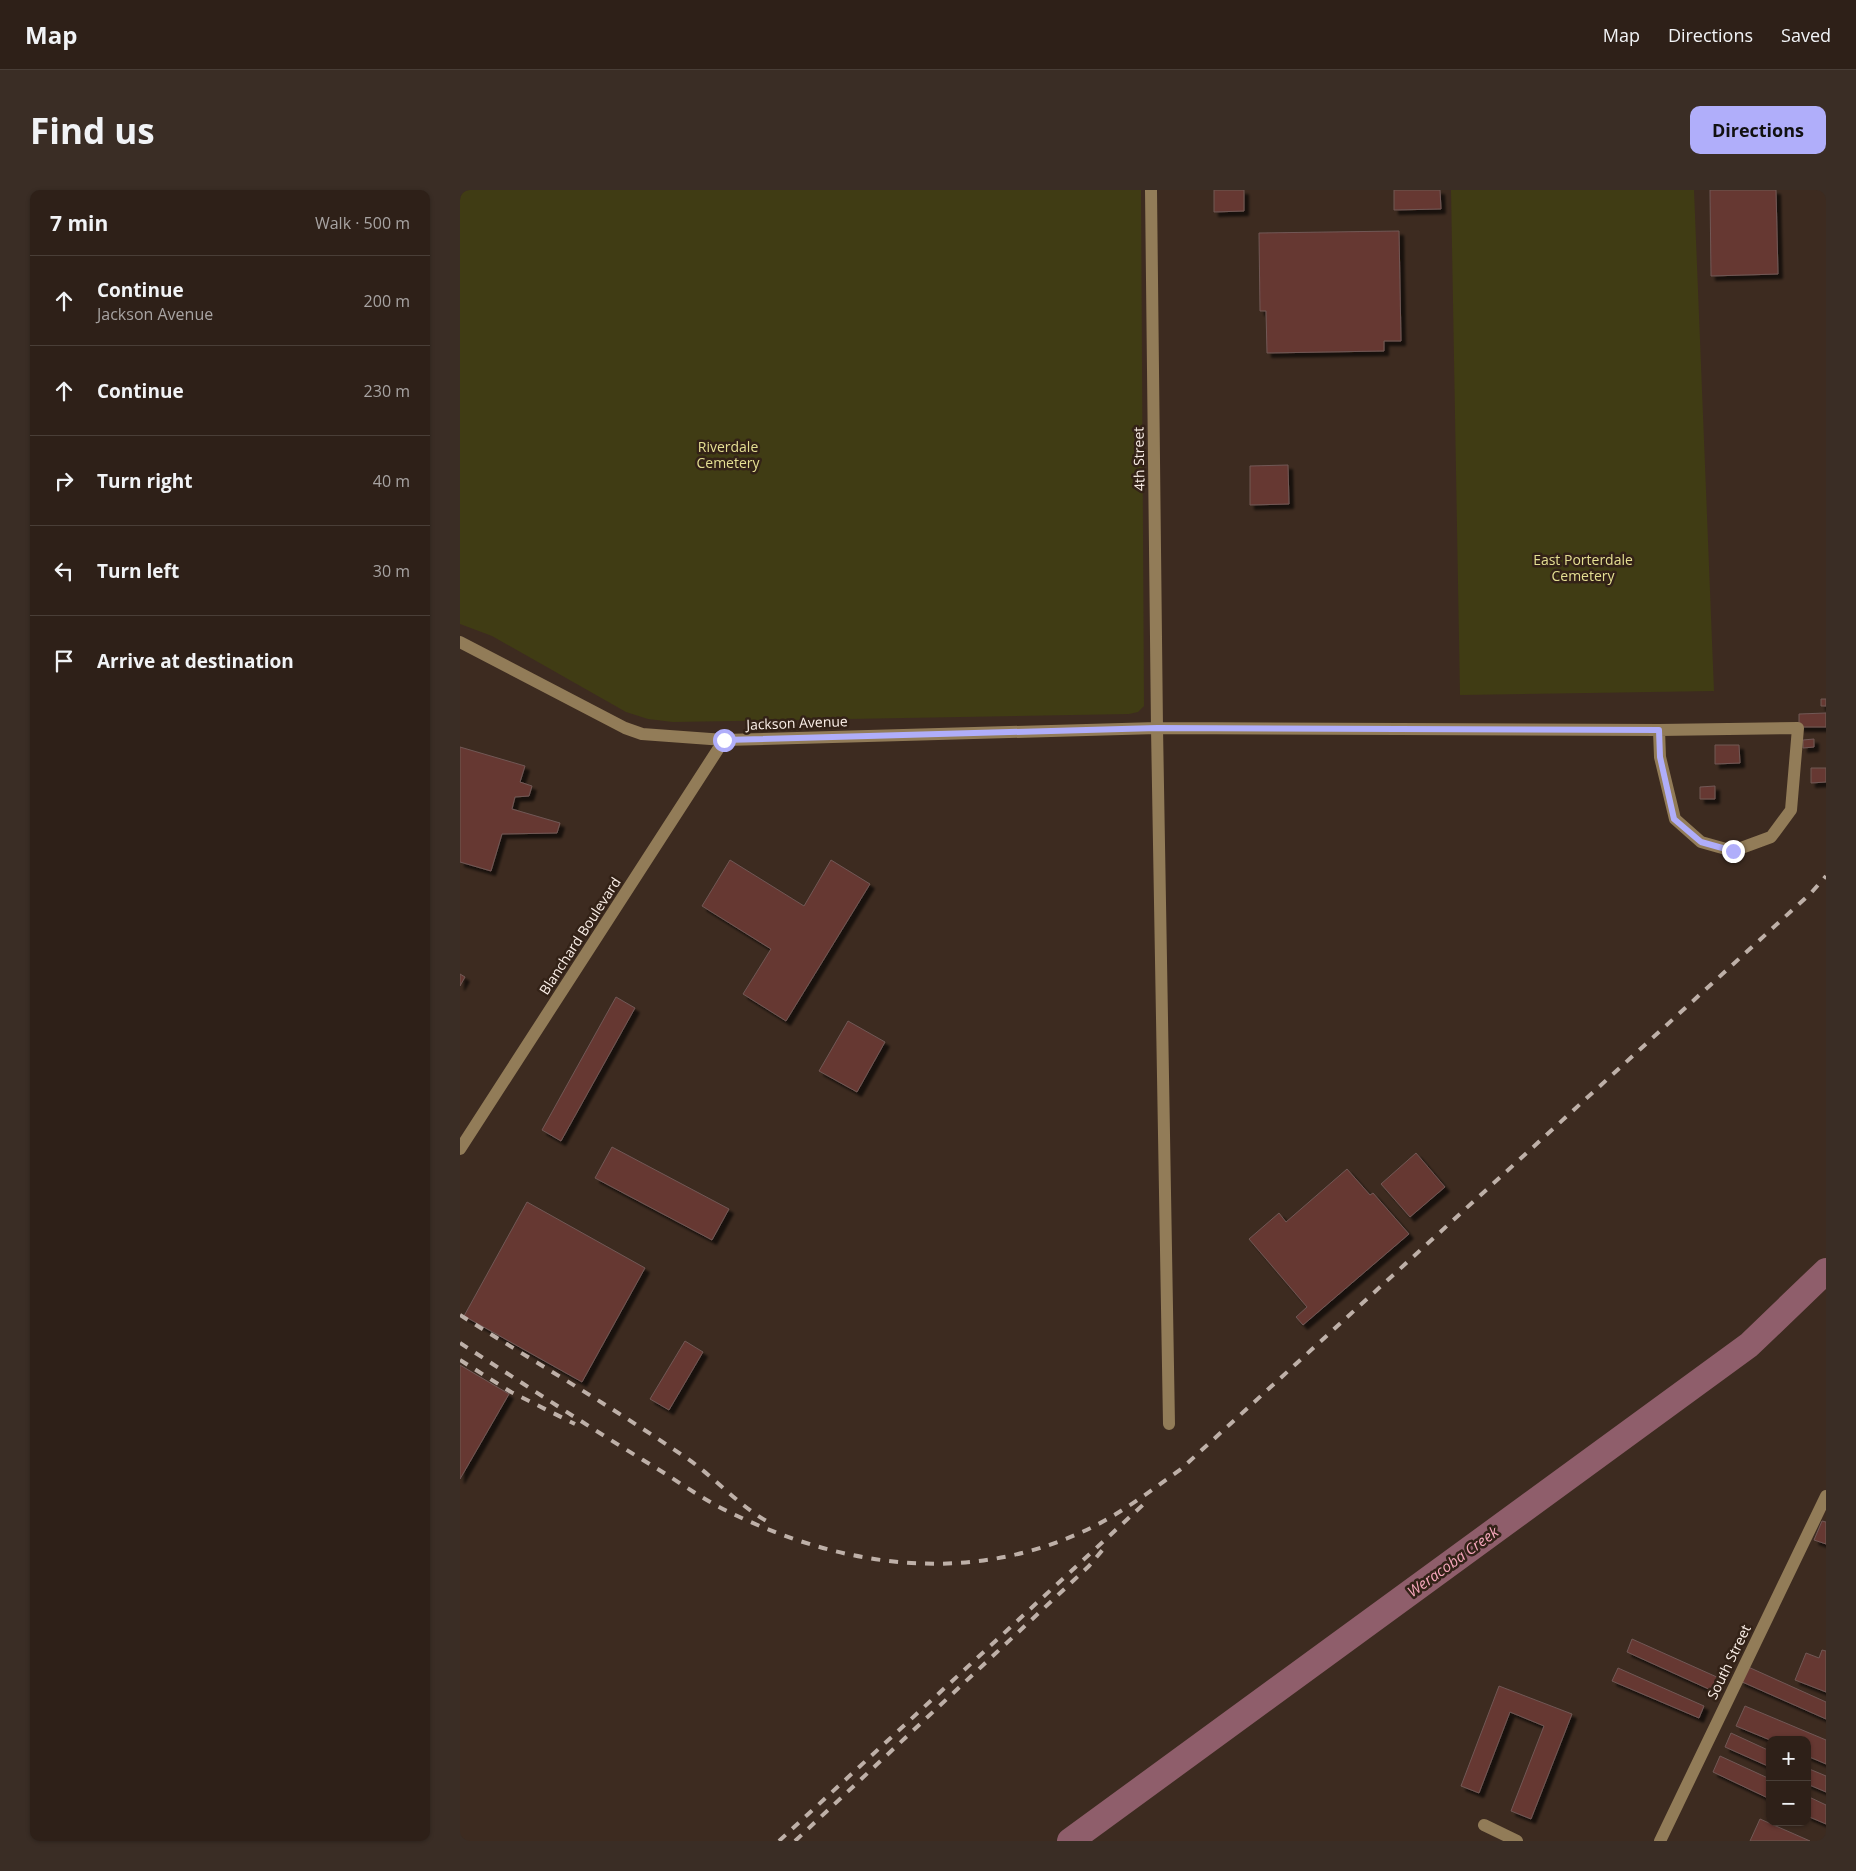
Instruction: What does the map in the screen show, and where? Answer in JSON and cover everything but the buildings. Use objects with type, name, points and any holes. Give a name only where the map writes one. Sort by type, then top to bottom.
[{"type":"street","name":"4th Street","points":[[1151,190],[1157,728],[1169,1424]]},
{"type":"street","name":"Jackson Avenue","points":[[460,642],[625,728],[642,734],[724,740],[1157,728],[1659,730],[1798,728],[1792,810],[1771,837],[1733,851],[1701,842],[1674,819],[1660,757],[1659,730]]},
{"type":"street","name":"Blanchard Boulevard","points":[[460,1149],[724,740]]},
{"type":"street","name":"South Street","points":[[1660,1841],[1826,1496]]},
{"type":"street","points":[[1484,1825],[1518,1841]]},
{"type":"green space","name":"Riverdale Cemetery","points":[[460,190],[1141,190],[1144,706],[1138,712],[1129,714],[673,722],[648,719],[626,712],[492,636],[460,624]]},
{"type":"green space","name":"East Porterdale Cemetery","points":[[1451,190],[1694,190],[1714,691],[1460,695]]},
{"type":"waterway","name":"Weracoba Creek","points":[[1070,1841],[1749,1345],[1826,1271]]},
{"type":"railway","points":[[460,1343],[707,1500],[772,1531],[815,1546],[860,1556],[904,1562],[949,1563],[993,1559],[1038,1549],[1082,1532],[1108,1519],[1181,1469],[1811,893],[1826,876]]},
{"type":"railway","points":[[460,1315],[657,1438],[696,1465],[738,1501],[772,1524]]},
{"type":"railway","points":[[460,1360],[511,1392],[575,1424]]},
{"type":"railway","points":[[779,1841],[1146,1502]]},
{"type":"railway","points":[[795,1841],[1089,1566],[1105,1547]]},
{"type":"route","points":[[724,740],[1157,728],[1659,730],[1660,757],[1674,819],[1701,842],[1733,851]]}]
